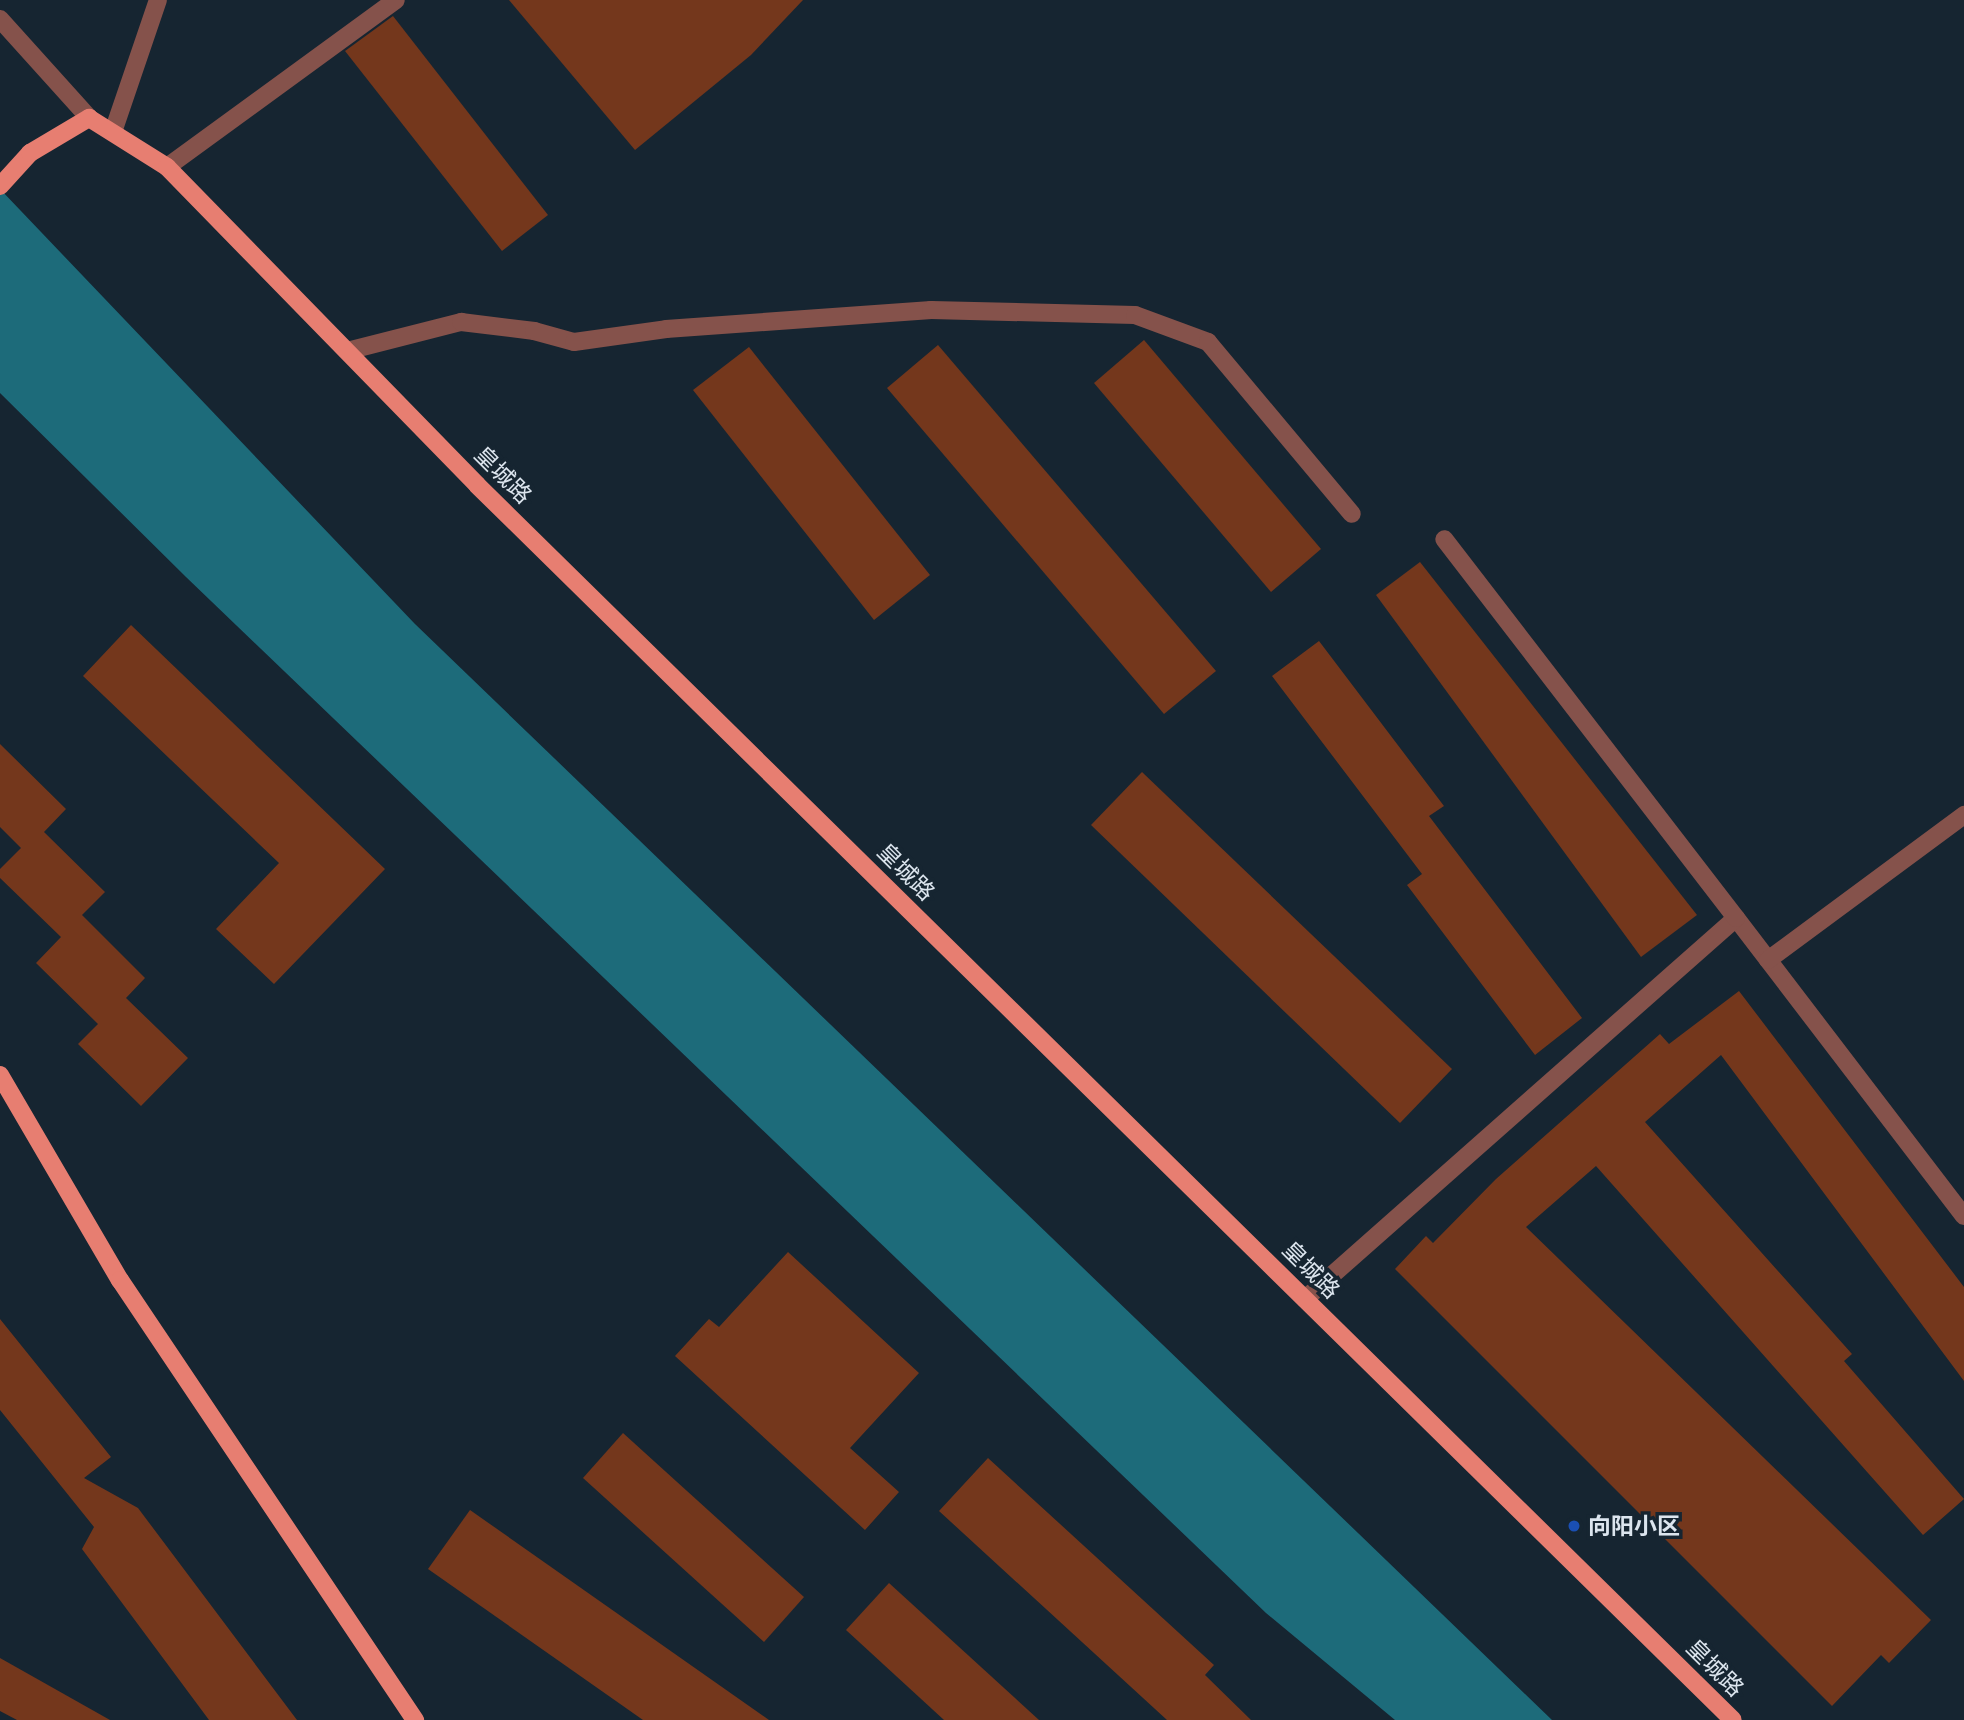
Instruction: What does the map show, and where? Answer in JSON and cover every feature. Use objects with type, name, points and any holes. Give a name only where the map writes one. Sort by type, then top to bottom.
[{"type":"main road","name":"皇城路","points":[[89,118],[114,129],[167,167],[348,351],[1733,1720]]},
{"type":"main road","points":[[0,186],[30,153],[89,118]]},
{"type":"main road","points":[[0,1075],[120,1280],[415,1720]]},
{"type":"street","points":[[114,129],[158,0]]},
{"type":"street","points":[[167,167],[396,0]]},
{"type":"street","points":[[0,19],[89,118]]},
{"type":"street","points":[[348,351],[461,322],[534,331],[574,342],[666,329],[932,310],[1135,314],[1208,342],[1352,514]]},
{"type":"street","points":[[1444,539],[1964,1216]]},
{"type":"street","points":[[1768,960],[1964,815]]},
{"type":"street","points":[[1305,1299],[1736,918]]},
{"type":"water","points":[[0,189],[415,624],[1552,1720],[1395,1720],[1266,1613],[186,577],[0,393]]},
{"type":"building","points":[[509,0],[803,0],[751,55],[635,150]]},
{"type":"building","points":[[393,16],[548,215],[502,251],[345,51]]},
{"type":"building","points":[[1144,340],[1321,549],[1271,592],[1094,383]]},
{"type":"building","points":[[938,345],[1216,671],[1164,714],[887,388]]},
{"type":"building","points":[[749,347],[930,575],[874,620],[693,390]]},
{"type":"building","points":[[1420,562],[1697,915],[1641,957],[1376,595]]},
{"type":"building","points":[[131,625],[385,869],[274,984],[216,929],[279,863],[83,676]]},
{"type":"building","points":[[1319,641],[1444,806],[1429,816],[1582,1018],[1535,1055],[1407,885],[1422,874],[1272,676]]},
{"type":"building","points":[[0,744],[66,809],[44,832],[105,892],[82,915],[145,978],[126,998],[188,1058],[141,1106],[78,1044],[98,1024],[36,963],[61,937],[0,878],[0,869],[21,848],[0,827]]},
{"type":"building","points":[[1142,772],[1452,1069],[1400,1123],[1091,825]]},
{"type":"building","points":[[1739,991],[1964,1287],[1964,1381],[1721,1055],[1645,1122],[1852,1354],[1844,1361],[1964,1499],[1923,1535],[1596,1166],[1526,1227],[1931,1620],[1889,1663],[1881,1655],[1832,1706],[1395,1269],[1426,1236],[1433,1243],[1496,1179],[1660,1034],[1669,1044]]},
{"type":"building","points":[[788,1252],[919,1373],[850,1448],[899,1492],[865,1530],[675,1356],[709,1319],[719,1327]]},
{"type":"building","points":[[0,1319],[111,1457],[84,1478],[138,1508],[297,1720],[209,1720],[82,1549],[94,1527],[0,1410]]},
{"type":"building","points":[[623,1433],[804,1597],[764,1642],[583,1478]]},
{"type":"building","points":[[988,1458],[1214,1665],[1205,1675],[1251,1720],[1167,1720],[939,1511]]},
{"type":"building","points":[[470,1510],[769,1720],[643,1720],[428,1569]]},
{"type":"building","points":[[889,1583],[1039,1720],[944,1720],[846,1630]]},
{"type":"building","points":[[0,1658],[110,1720],[17,1720],[0,1711]]},
{"type":"place","name":"向阳小区","points":[[1574,1526]]}]
